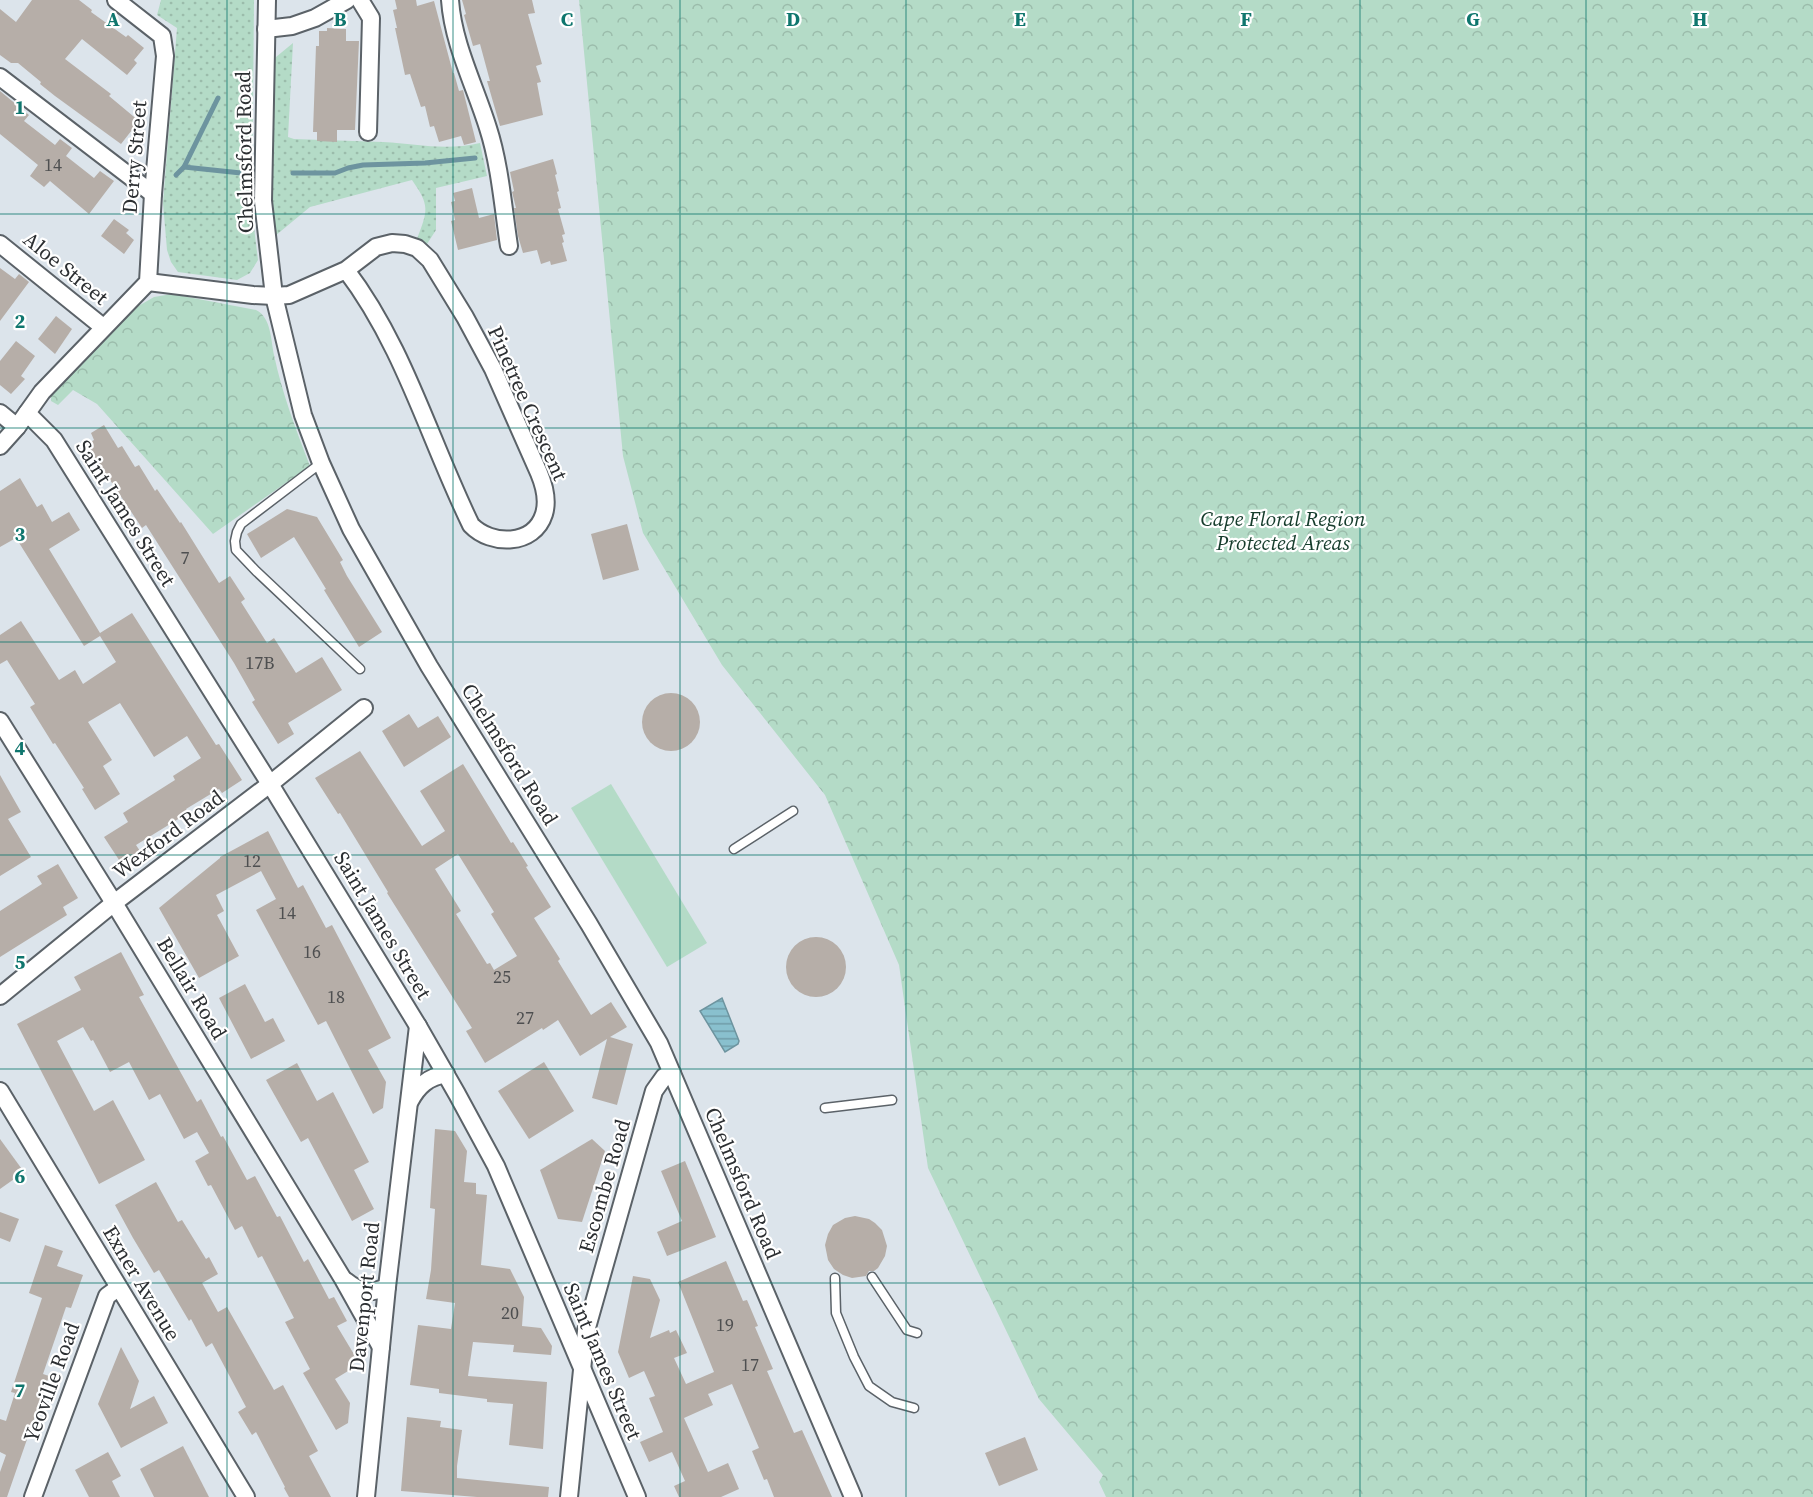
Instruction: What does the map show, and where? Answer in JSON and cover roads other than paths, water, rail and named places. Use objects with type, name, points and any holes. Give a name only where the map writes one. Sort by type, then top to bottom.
[{"type":"street","name":"Derry Street","points":[[116,0],[162,36],[165,56],[148,282]]},
{"type":"street","name":"Chelmsford Road","points":[[267,0],[263,201],[274,296],[303,415],[321,463],[351,529],[381,584],[659,1043],[853,1497]]},
{"type":"street","points":[[266,29],[292,26],[315,18],[347,0]]},
{"type":"street","points":[[360,0],[371,18],[368,132]]},
{"type":"street","points":[[450,0],[453,26],[489,130],[509,246]]},
{"type":"street","points":[[0,77],[153,194]]},
{"type":"street","name":"Pinetree Crescent","points":[[274,296],[297,292],[346,270],[376,247],[392,243],[417,248],[430,260],[465,317],[492,369],[539,472],[543,484],[545,512],[541,522],[533,530],[517,540],[499,540],[486,537],[471,525],[396,351],[363,293],[346,270]]},
{"type":"street","name":"Aloe Street","points":[[0,244],[103,327]]},
{"type":"street","points":[[0,446],[42,392],[148,282],[274,296]]},
{"type":"street","points":[[0,413],[17,427]]},
{"type":"street","name":"Saint James Street","points":[[27,413],[54,440],[270,784],[446,1074],[496,1166],[638,1497]]},
{"type":"street","name":"Wexford Road","points":[[0,996],[114,903],[270,784],[364,708]]},
{"type":"street","name":"Bellair Road","points":[[0,721],[114,903],[343,1279],[381,1347]]},
{"type":"street","name":"Davenport Road","points":[[366,1497],[387,1287],[418,1026]]},
{"type":"street","name":"Escombe Road","points":[[569,1497],[586,1331],[654,1091],[664,1077],[672,1073]]},
{"type":"street","points":[[409,1102],[424,1082],[446,1074]]},
{"type":"street","name":"Exner Avenue","points":[[0,1091],[246,1497]]},
{"type":"street","points":[[343,1279],[364,1292],[374,1292],[387,1287]]},
{"type":"street","name":"Yeoville Road","points":[[33,1497],[107,1296],[118,1288]]},
{"type":"lane","points":[[321,463],[241,524],[235,541],[236,550],[360,669]]},
{"type":"lane","points":[[734,849],[793,810]]},
{"type":"lane","points":[[825,1108],[892,1100]]},
{"type":"lane","points":[[872,1277],[907,1330],[917,1333]]},
{"type":"lane","points":[[835,1278],[836,1313],[869,1386],[892,1402],[914,1408]]},
{"type":"water","points":[[722,998],[739,1041],[725,1052],[700,1011]]},
{"type":"waterway","points":[[176,175],[184,167],[218,98]]},
{"type":"waterway","points":[[293,173],[335,173],[363,165],[425,163],[475,158]]},
{"type":"waterway","points":[[184,167],[241,173]]},
{"type":"park label","name":"Cape Floral Region Protected Areas","points":[[1283,530]]}]
